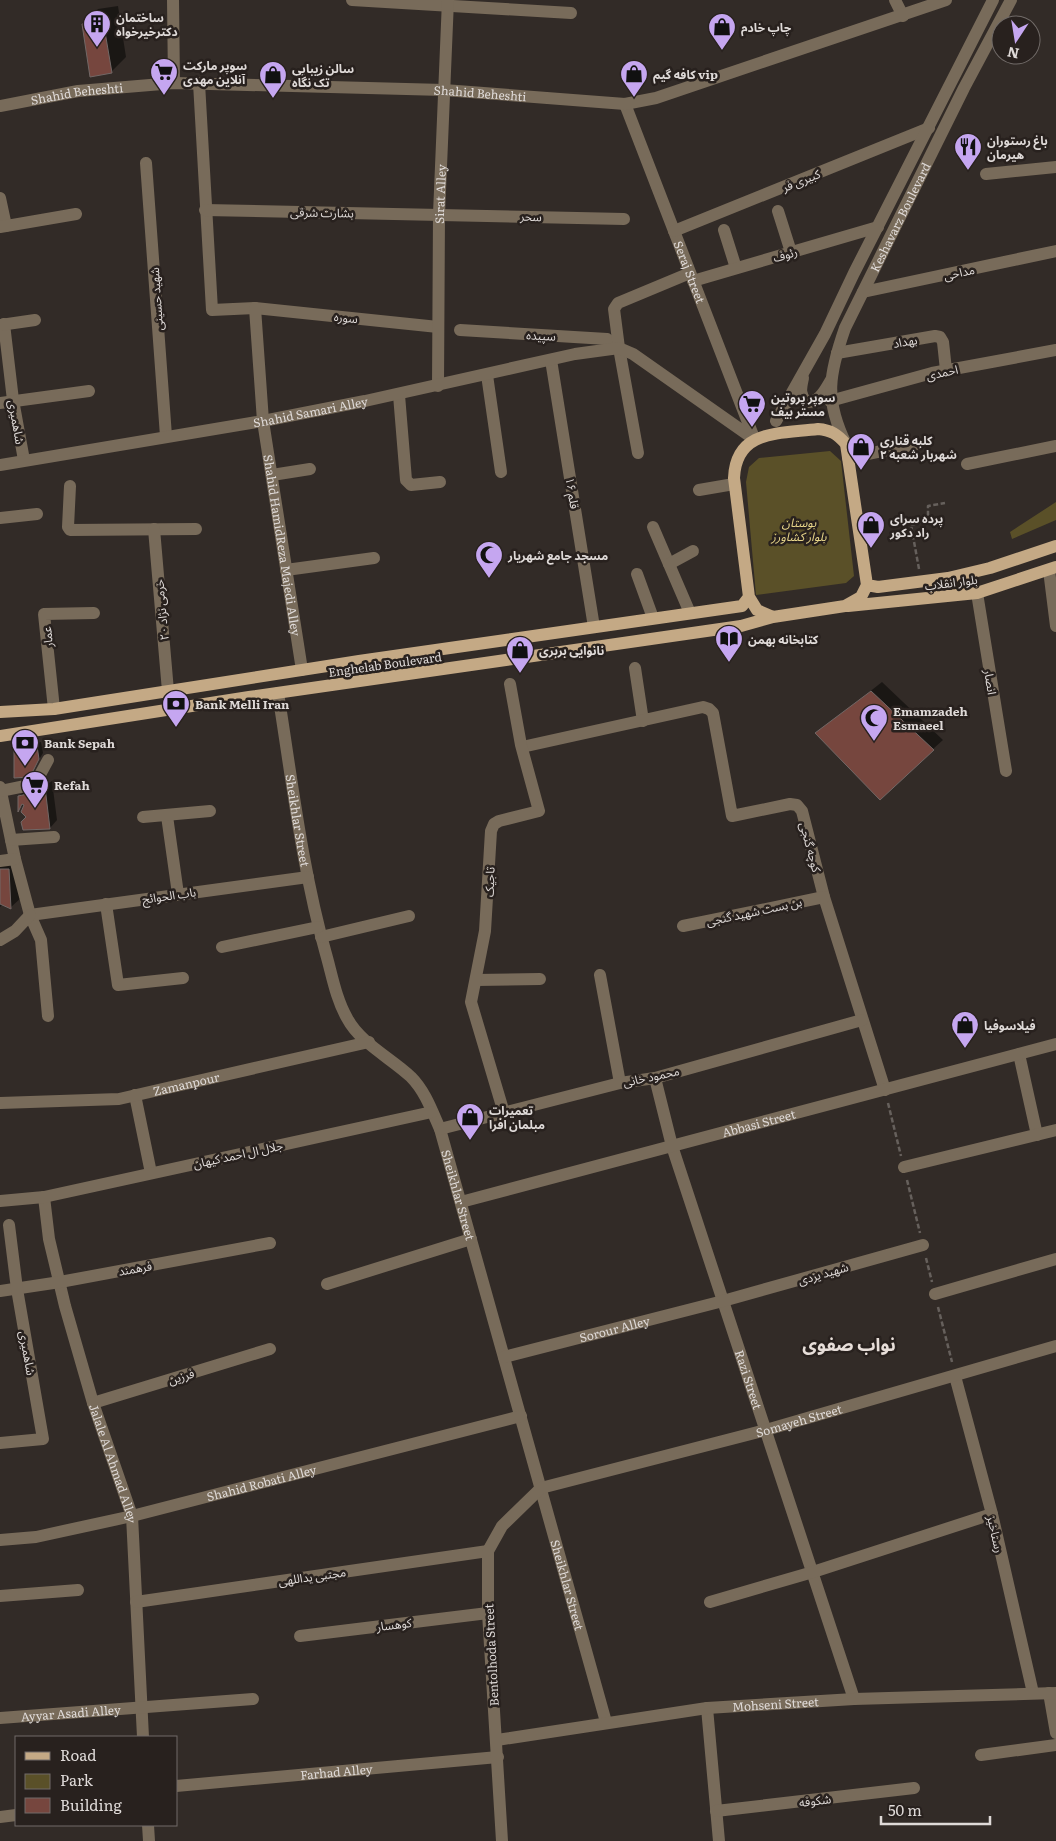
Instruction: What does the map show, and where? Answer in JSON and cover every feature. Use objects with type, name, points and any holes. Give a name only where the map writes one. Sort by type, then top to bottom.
[{"type":"main road","points":[[773,617],[757,610],[749,597],[734,484],[734,464],[738,454],[754,439],[768,435],[829,429],[837,434],[846,444],[867,585],[861,597],[845,606]]},
{"type":"main road","name":"بلوار انقلاب","points":[[867,585],[878,587],[921,582],[990,568],[1056,546]]},
{"type":"main road","name":"بلوار انقلاب","points":[[773,617],[845,606],[977,593],[1052,569]]},
{"type":"main road","name":"Enghelab Boulevard","points":[[0,712],[54,709],[459,646],[742,606],[749,597]]},
{"type":"main road","name":"Enghelab Boulevard","points":[[0,736],[278,693],[741,626],[773,617]]},
{"type":"main road","points":[[459,646],[463,667]]},
{"type":"street","points":[[173,0],[174,83]]},
{"type":"street","points":[[352,0],[448,3],[571,13]]},
{"type":"street","points":[[895,0],[903,16]]},
{"type":"street","name":"Shahid Beheshti","points":[[0,106],[78,91],[174,83],[444,90],[625,104],[656,98],[946,0]]},
{"type":"street","name":"Keshavarz Boulevard","points":[[776,421],[804,373],[993,0]]},
{"type":"street","name":"Keshavarz Boulevard","points":[[846,444],[836,424],[830,401],[831,380],[845,328],[964,88],[1010,0]]},
{"type":"street","name":"Sirat Alley","points":[[438,386],[439,214],[448,3]]},
{"type":"street","points":[[198,83],[205,210]]},
{"type":"street","name":"Seraj Street","points":[[625,104],[754,439]]},
{"type":"street","name":"کبیری فر","points":[[674,232],[929,128]]},
{"type":"street","name":"شهید حسینی","points":[[146,163],[166,436]]},
{"type":"street","points":[[986,174],[1056,166]]},
{"type":"street","points":[[0,198],[3,227],[76,214]]},
{"type":"street","name":"بشارت شرقی","points":[[205,210],[439,214]]},
{"type":"street","name":"سوره","points":[[205,210],[212,310],[255,308],[438,327]]},
{"type":"street","points":[[778,211],[791,252]]},
{"type":"street","name":"سحر","points":[[439,214],[624,219]]},
{"type":"street","name":"رئوف","points":[[692,277],[736,268],[878,227]]},
{"type":"street","points":[[724,230],[736,268]]},
{"type":"street","name":"مداحی","points":[[863,292],[1056,252]]},
{"type":"street","points":[[638,453],[613,315],[618,303],[692,277]]},
{"type":"street","name":"Shahid HamidReza Majedi Alley","points":[[255,308],[263,421],[302,670]]},
{"type":"street","points":[[2,324],[35,320]]},
{"type":"street","name":"شاهمیری","points":[[2,324],[24,460]]},
{"type":"street","name":"سپیده","points":[[460,330],[607,339],[619,348]]},
{"type":"street","name":"بهداد","points":[[837,353],[935,336],[940,337],[943,342],[946,370]]},
{"type":"street","points":[[619,348],[633,354],[754,439]]},
{"type":"street","name":"Shahid Samari Alley","points":[[0,464],[263,421],[399,395],[599,350],[619,348]]},
{"type":"street","name":"احمدی","points":[[830,401],[946,370],[1056,350]]},
{"type":"street","name":"قلم ۱۶","points":[[551,360],[594,627]]},
{"type":"street","points":[[804,373],[800,391],[806,402],[818,399],[831,380]]},
{"type":"street","points":[[488,375],[501,472]]},
{"type":"street","points":[[0,403],[88,391]]},
{"type":"street","points":[[399,395],[406,480],[411,485],[440,482]]},
{"type":"street","points":[[848,458],[916,444]]},
{"type":"street","points":[[967,464],[1056,446]]},
{"type":"street","points":[[272,475],[310,469]]},
{"type":"street","points":[[699,490],[734,484]]},
{"type":"street","points":[[70,486],[68,527],[70,530],[196,529]]},
{"type":"street","points":[[0,518],[37,514]]},
{"type":"street","points":[[653,528],[690,613]]},
{"type":"street","name":"خرمی نژاد ۲۰","points":[[154,530],[168,691]]},
{"type":"street","points":[[669,564],[693,551]]},
{"type":"street","points":[[286,570],[374,558]]},
{"type":"street","points":[[1052,569],[1056,626]]},
{"type":"street","points":[[637,574],[653,618]]},
{"type":"street","name":"انصار","points":[[977,593],[1006,771]]},
{"type":"street","name":"عمار","points":[[54,709],[44,614],[94,613]]},
{"type":"street","points":[[635,668],[643,721]]},
{"type":"street","name":"تاجیک","points":[[504,1113],[471,1002],[487,912],[491,831],[494,824],[499,821],[539,811],[522,747],[510,684]]},
{"type":"street","name":"Sheikhlar Street","points":[[278,693],[308,877],[319,932],[337,994],[347,1019],[369,1042],[411,1077],[423,1092],[440,1129],[606,1722]]},
{"type":"street","name":"کوچه گنجی","points":[[522,747],[703,707],[709,709],[713,713],[732,816],[790,804],[797,805],[802,811],[824,896],[885,1090]]},
{"type":"street","points":[[48,760],[35,784],[0,789],[15,859],[30,915],[41,940],[48,1016]]},
{"type":"street","points":[[143,817],[210,811]]},
{"type":"street","points":[[167,816],[178,894]]},
{"type":"street","points":[[11,840],[54,837]]},
{"type":"street","points":[[0,861],[15,859]]},
{"type":"street","name":"باب الحوائج","points":[[30,915],[308,877]]},
{"type":"street","name":"بن بست شهید گنجی","points":[[683,926],[824,896]]},
{"type":"street","points":[[106,904],[118,985],[183,978]]},
{"type":"street","points":[[0,940],[15,931],[30,915]]},
{"type":"street","points":[[222,948],[409,916]]},
{"type":"street","points":[[600,975],[620,1083]]},
{"type":"street","points":[[476,980],[540,979]]},
{"type":"street","name":"محمود خانی","points":[[440,1129],[620,1083],[655,1078],[862,1020]]},
{"type":"street","name":"Zamanpour","points":[[0,1103],[119,1099],[369,1042]]},
{"type":"street","name":"Abbasi Street","points":[[461,1202],[1056,1044]]},
{"type":"street","points":[[1019,1054],[1037,1135]]},
{"type":"street","name":"Razi Street","points":[[655,1078],[672,1146],[854,1698]]},
{"type":"street","points":[[135,1095],[151,1173]]},
{"type":"street","name":"جلال ال احمد کیهان","points":[[0,1202],[44,1197],[432,1112]]},
{"type":"street","points":[[904,1167],[1056,1130]]},
{"type":"street","name":"Jalale Al Ahmad Alley","points":[[44,1197],[49,1239],[93,1403],[132,1516],[143,1736]]},
{"type":"street","name":"شاهمیری","points":[[0,1443],[43,1439],[17,1289],[9,1225]]},
{"type":"street","points":[[327,1284],[471,1239]]},
{"type":"street","name":"فرهمند","points":[[0,1290],[60,1282],[270,1243]]},
{"type":"street","name":"شهید یزدی","points":[[723,1301],[923,1245]]},
{"type":"street","points":[[935,1294],[1056,1259]]},
{"type":"street","name":"Sorour Alley","points":[[504,1356],[723,1301]]},
{"type":"street","name":"Somayeh Street","points":[[541,1488],[766,1430],[1056,1346]]},
{"type":"street","name":"فرزین","points":[[93,1403],[270,1349]]},
{"type":"street","name":"رستاخیز","points":[[955,1376],[992,1514],[1033,1693]]},
{"type":"street","name":"Shahid Robati Alley","points":[[0,1540],[36,1537],[132,1516],[521,1416]]},
{"type":"street","name":"Bentolhoda Street","points":[[502,1841],[488,1613],[488,1551],[502,1526],[541,1488]]},
{"type":"street","points":[[710,1602],[813,1572],[992,1514]]},
{"type":"street","name":"مجتبی یداللهی","points":[[136,1602],[488,1551]]},
{"type":"street","points":[[0,1596],[78,1590]]},
{"type":"street","name":"کوهسار","points":[[300,1636],[488,1613]]},
{"type":"street","points":[[1052,1693],[1056,1733]]},
{"type":"street","name":"Mohseni Street","points":[[497,1740],[707,1708],[854,1698],[1052,1693]]},
{"type":"street","name":"Ayyar Asadi Alley","points":[[0,1718],[254,1699]]},
{"type":"street","points":[[707,1708],[719,1841]]},
{"type":"street","points":[[981,1755],[1056,1745]]},
{"type":"street","name":"Farhad Alley","points":[[178,1786],[498,1757]]},
{"type":"street","name":"شکوفه","points":[[716,1811],[914,1788]]},
{"type":"street","points":[[0,1817],[15,1816]]},
{"type":"street","points":[[148,1826],[149,1841]]},
{"type":"path","points":[[921,582],[911,525],[928,521],[928,506],[945,503]]},
{"type":"green space","name":"بوستان بلوار کشاورز","points":[[830,451],[841,461],[854,576],[846,583],[756,595],[746,482],[749,467],[759,458]]},
{"type":"green space","points":[[1056,502],[1056,520],[1012,539],[1010,532]]},
{"type":"building","name":"ساختمان دکترخیرخواه","points":[[103,20],[112,73],[90,77],[82,24]]},
{"type":"building","name":"Emamzadeh Esmaeel","points":[[871,691],[934,750],[880,800],[815,733]]},
{"type":"building","name":"Bank Sepah","points":[[37,746],[39,759],[30,777],[14,778],[14,750]]},
{"type":"building","name":"Refah","points":[[45,787],[50,829],[23,830],[21,822],[26,817],[21,812],[24,805],[22,804],[18,812],[18,796],[37,792]]},
{"type":"building","points":[[0,869],[9,869],[11,909],[0,904]]},
{"type":"place","name":"ساختمان دکترخیرخواه","points":[[97,48]]},
{"type":"place","name":"چاپ خادم","points":[[722,51]]},
{"type":"place","name":"سوپر مارکت آنلاین مهدی","points":[[164,96]]},
{"type":"place","name":"کافه گیم vip","points":[[634,98]]},
{"type":"place","name":"سالن زیبایی تک نگاه","points":[[273,99]]},
{"type":"place","name":"باغ رستوران هیرمان","points":[[968,171]]},
{"type":"place","name":"سوپر پروتین مستر بیف","points":[[752,428]]},
{"type":"place","name":"کلبه قناری شهربار شعبه ۲","points":[[861,471]]},
{"type":"place","name":"پرده سرای راد دکور","points":[[871,549]]},
{"type":"place","name":"مسجد جامع شهریار","points":[[489,579]]},
{"type":"place","name":"کتابخانه بهمن","points":[[729,663]]},
{"type":"place","name":"نانوایی بربری","points":[[520,674]]},
{"type":"place","name":"Bank Melli Iran","points":[[176,728]]},
{"type":"place","name":"Emamzadeh Esmaeel","points":[[874,742]]},
{"type":"place","name":"Bank Sepah","points":[[25,767]]},
{"type":"place","name":"Refah","points":[[35,809]]},
{"type":"place","name":"فیلاسوفیا","points":[[965,1049]]},
{"type":"place","name":"تعمیرات مبلمان افرا","points":[[470,1141]]},
{"type":"district","name":"نواب صفوی","points":[[849,1343]]}]
